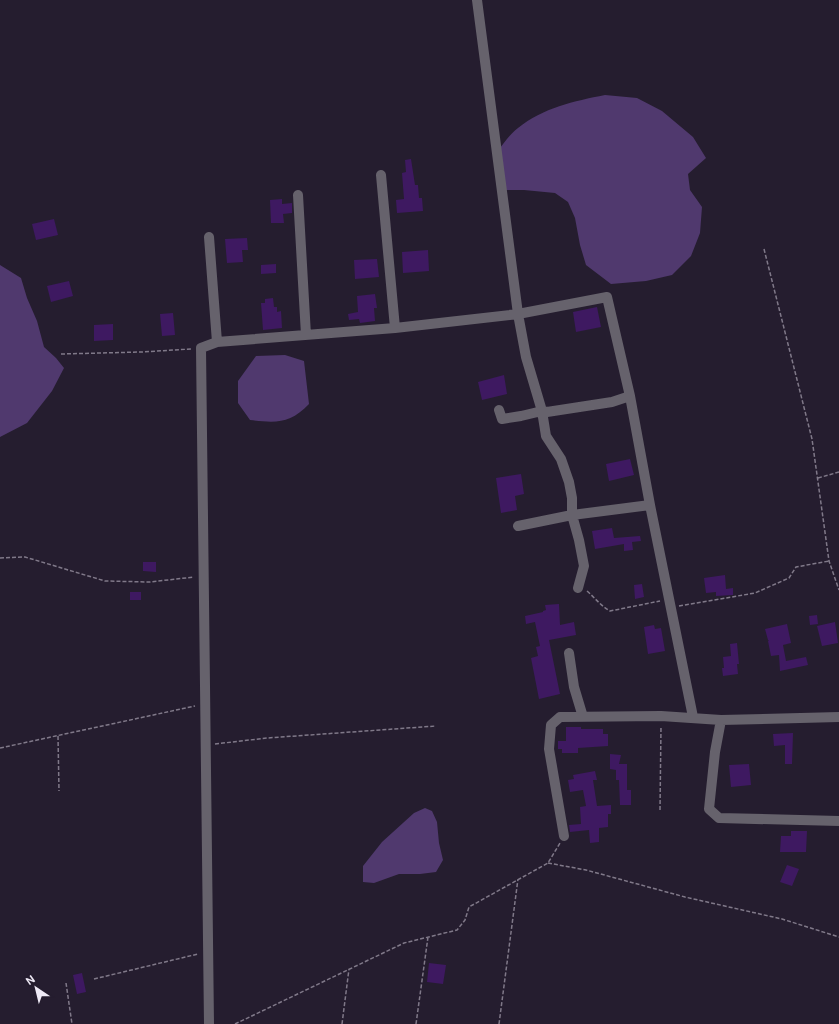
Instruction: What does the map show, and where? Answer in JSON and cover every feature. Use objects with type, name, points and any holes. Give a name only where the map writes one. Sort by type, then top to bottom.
[{"type":"street","points":[[477,0],[518,314],[526,358],[542,411],[546,436],[561,459],[569,482],[572,498],[572,515],[584,566],[578,588]]},
{"type":"street","points":[[381,175],[395,328]]},
{"type":"street","points":[[298,195],[306,335]]},
{"type":"street","points":[[209,237],[217,342]]},
{"type":"street","points":[[209,1024],[201,348],[217,342],[395,328],[518,314],[607,297],[630,396],[650,505],[693,717]]},
{"type":"street","points":[[499,410],[502,419],[542,411],[547,412],[606,404],[630,396]]},
{"type":"street","points":[[518,526],[572,515],[650,505]]},
{"type":"street","points":[[569,653],[574,687],[583,717]]},
{"type":"street","points":[[564,836],[549,749],[551,725],[560,717],[661,716],[721,720],[839,717]]},
{"type":"street","points":[[721,720],[715,752],[709,810],[719,818],[839,821]]},
{"type":"path","points":[[764,249],[812,439],[829,561],[839,590]]},
{"type":"path","points":[[61,354],[142,352],[201,348]]},
{"type":"path","points":[[817,478],[839,472]]},
{"type":"path","points":[[0,558],[25,557],[105,581],[150,582],[203,576]]},
{"type":"path","points":[[578,588],[585,589],[596,598],[603,608],[610,611],[662,601],[682,606],[755,593],[789,578],[796,568],[829,561]]},
{"type":"path","points":[[0,748],[205,704]]},
{"type":"path","points":[[660,810],[661,716]]},
{"type":"path","points":[[205,745],[267,738],[436,726]]},
{"type":"path","points":[[58,736],[59,791]]},
{"type":"path","points":[[235,1024],[404,943],[457,930],[465,920],[469,907],[548,863],[564,836]]},
{"type":"path","points":[[548,863],[586,870],[685,897],[782,919],[839,937]]},
{"type":"path","points":[[500,1024],[518,879]]},
{"type":"path","points":[[416,1024],[428,937]]},
{"type":"path","points":[[94,979],[208,951]]},
{"type":"path","points":[[342,1024],[349,969]]},
{"type":"path","points":[[66,983],[72,1024]]},
{"type":"shaded area","points":[[605,95],[637,98],[662,111],[693,137],[706,158],[688,174],[690,190],[702,207],[700,233],[691,256],[672,275],[646,281],[611,284],[586,265],[580,245],[575,218],[568,202],[555,193],[504,190],[499,149],[515,130],[548,110]]},
{"type":"shaded area","points":[[0,265],[21,278],[27,298],[37,321],[44,347],[64,368],[52,391],[27,423],[0,437]]},
{"type":"shaded area","points":[[285,355],[304,361],[309,404],[302,411],[289,419],[282,421],[268,422],[250,420],[238,403],[238,381],[256,356]]},
{"type":"shaded area","points":[[425,808],[432,811],[437,822],[439,843],[443,860],[436,872],[399,874],[374,883],[363,882],[363,866],[382,842],[414,813]]},
{"type":"building","points":[[411,159],[415,185],[418,185],[419,198],[422,198],[423,211],[397,213],[396,200],[404,199],[402,173],[406,172],[405,160]]},
{"type":"building","points":[[282,199],[282,204],[292,203],[292,213],[283,214],[284,223],[271,223],[270,200]]},
{"type":"building","points":[[54,219],[58,235],[36,240],[32,224]]},
{"type":"building","points":[[247,238],[248,250],[242,250],[243,262],[227,263],[225,239]]},
{"type":"building","points":[[428,250],[429,271],[403,273],[402,252]]},
{"type":"building","points":[[377,259],[379,277],[355,279],[354,260]]},
{"type":"building","points":[[276,264],[276,273],[261,274],[261,265]]},
{"type":"building","points":[[69,281],[73,296],[51,302],[47,286]]},
{"type":"building","points":[[375,294],[377,308],[374,308],[375,321],[360,323],[359,319],[349,320],[348,314],[358,312],[357,296]]},
{"type":"building","points":[[273,298],[274,307],[277,307],[277,312],[281,311],[282,328],[263,330],[261,303],[265,303],[265,299]]},
{"type":"building","points":[[597,307],[601,327],[576,332],[573,312]]},
{"type":"building","points":[[173,313],[175,335],[162,336],[160,314]]},
{"type":"building","points":[[113,324],[113,340],[94,341],[94,325]]},
{"type":"building","points":[[504,375],[507,394],[482,400],[478,382]]},
{"type":"building","points":[[630,459],[634,475],[609,481],[606,464]]},
{"type":"building","points":[[521,474],[524,494],[515,496],[517,510],[501,513],[496,478]]},
{"type":"building","points":[[612,528],[614,538],[640,536],[641,541],[632,542],[633,550],[624,551],[624,544],[595,549],[592,531]]},
{"type":"building","points":[[143,562],[156,562],[156,572],[143,571]]},
{"type":"building","points":[[725,575],[726,589],[733,588],[733,595],[716,596],[716,592],[706,593],[704,578]]},
{"type":"building","points":[[642,584],[644,597],[635,599],[634,585]]},
{"type":"building","points":[[130,592],[141,592],[141,600],[130,600]]},
{"type":"building","points":[[559,604],[560,625],[574,622],[576,635],[549,640],[560,694],[539,699],[531,658],[538,656],[536,647],[540,646],[535,622],[526,624],[525,616],[543,612],[546,610],[545,605]]},
{"type":"building","points":[[817,615],[818,624],[810,625],[809,616]]},
{"type":"building","points":[[835,622],[838,643],[822,646],[817,626]]},
{"type":"building","points":[[787,624],[791,643],[783,645],[786,661],[806,657],[808,665],[780,671],[779,655],[771,656],[769,640],[765,629]]},
{"type":"building","points":[[654,625],[655,629],[661,628],[665,651],[648,654],[644,627]]},
{"type":"building","points":[[737,643],[739,664],[737,664],[738,674],[723,676],[723,657],[731,656],[730,644]]},
{"type":"building","points":[[566,727],[603,729],[603,734],[608,734],[608,746],[578,748],[578,753],[562,753],[562,749],[558,749],[558,741],[566,741]]},
{"type":"building","points":[[793,733],[792,764],[785,764],[785,745],[774,746],[773,734]]},
{"type":"building","points":[[610,754],[621,755],[619,764],[627,764],[627,790],[631,790],[631,805],[620,805],[619,780],[616,780],[616,770],[610,769]]},
{"type":"building","points":[[749,764],[751,785],[731,787],[729,765]]},
{"type":"building","points":[[595,771],[597,780],[593,780],[597,806],[611,805],[611,814],[608,814],[608,827],[599,828],[599,842],[590,843],[589,830],[570,832],[569,825],[581,824],[580,807],[586,806],[583,790],[570,792],[568,780],[574,779],[573,775]]},
{"type":"building","points":[[791,831],[807,831],[806,852],[780,852],[781,836],[791,836]]},
{"type":"building","points":[[787,865],[799,869],[792,886],[780,882]]},
{"type":"building","points":[[429,963],[446,965],[443,984],[427,982]]},
{"type":"building","points":[[82,973],[86,992],[77,994],[73,975]]}]
